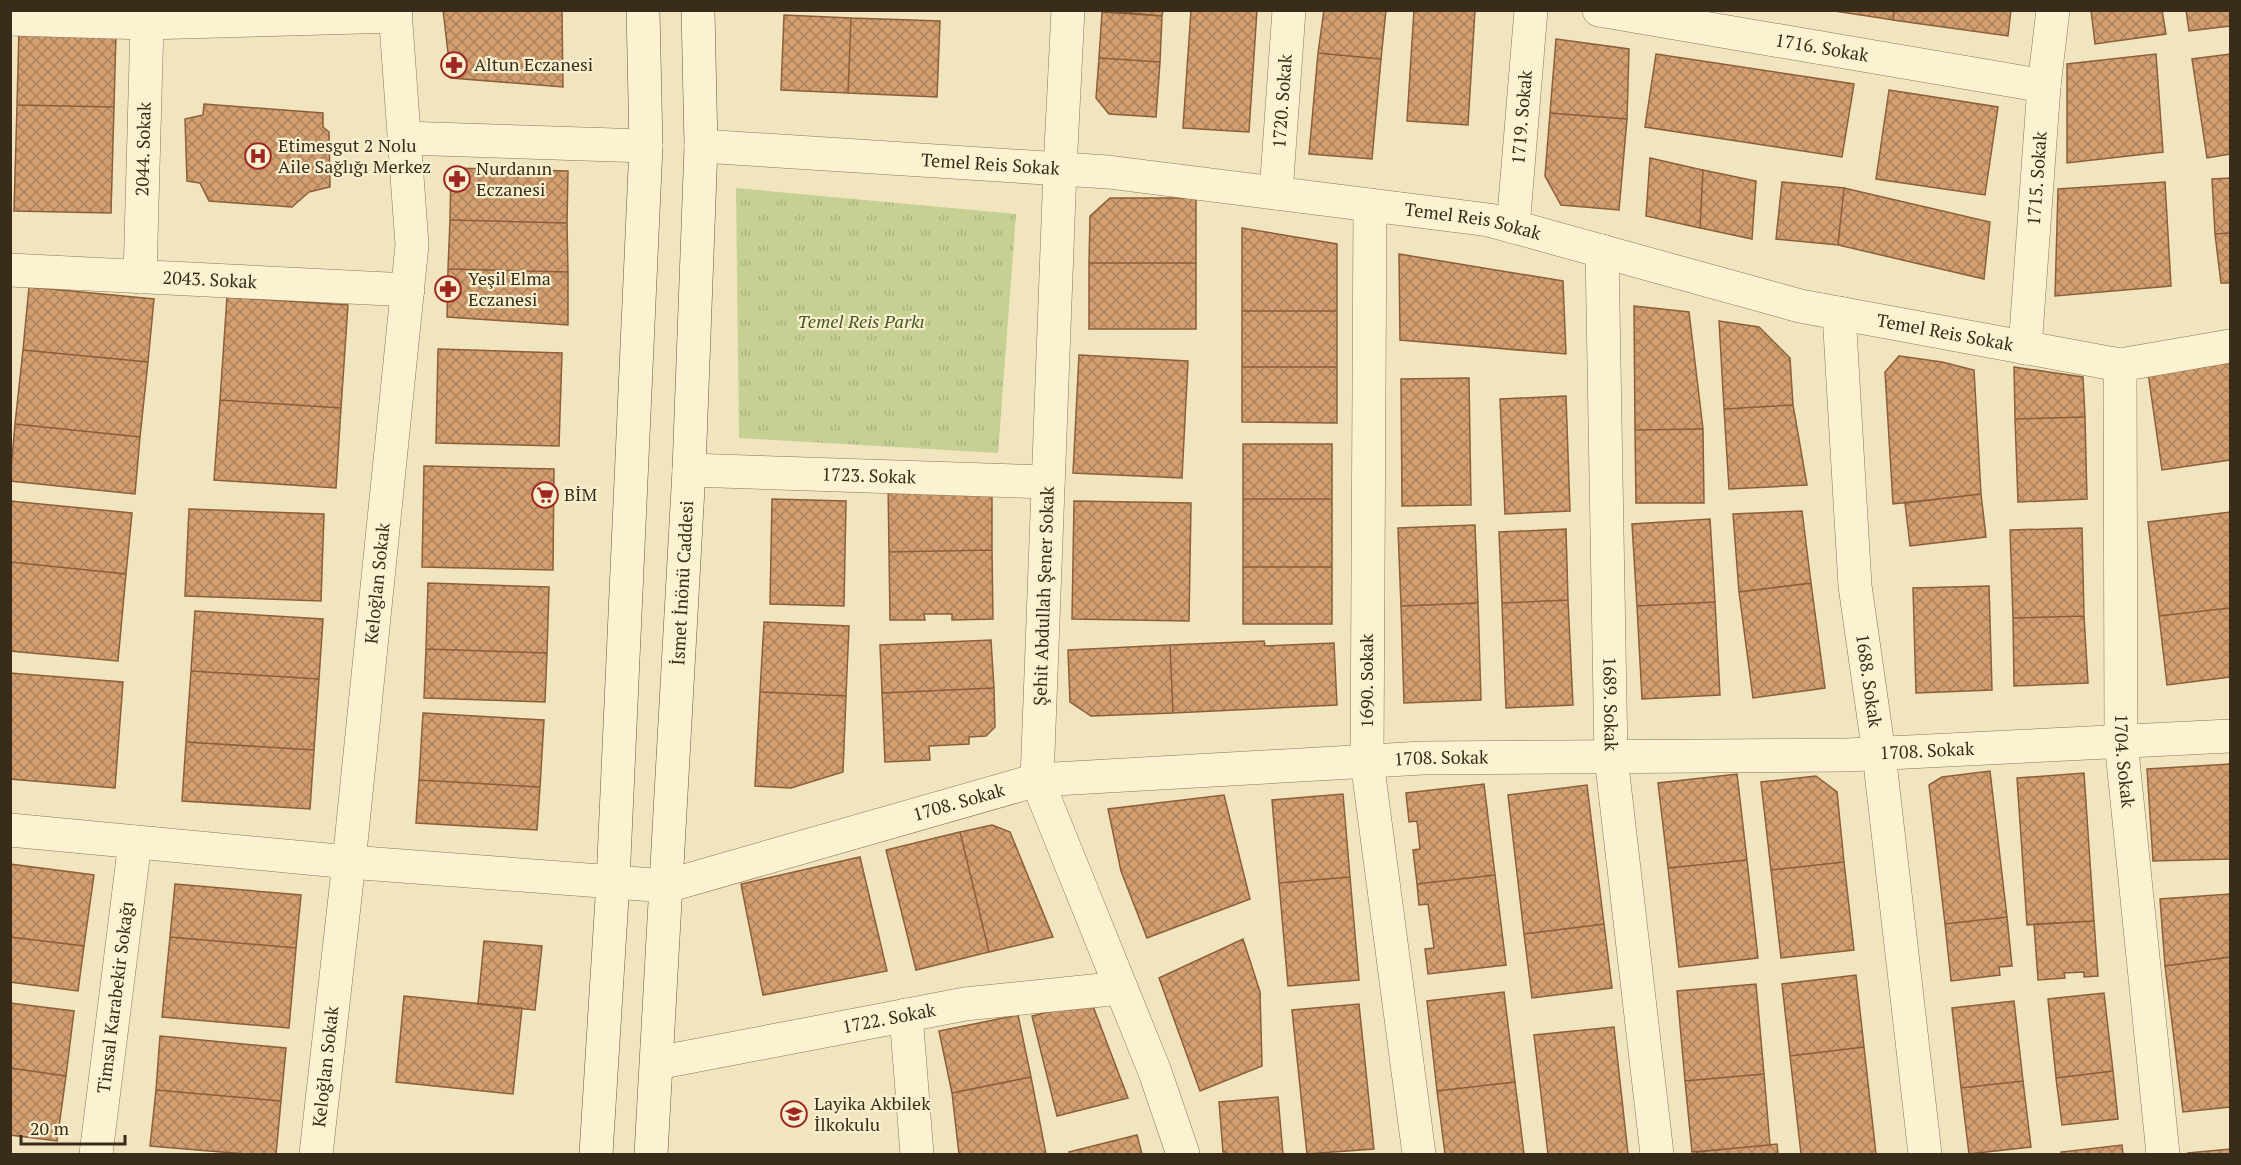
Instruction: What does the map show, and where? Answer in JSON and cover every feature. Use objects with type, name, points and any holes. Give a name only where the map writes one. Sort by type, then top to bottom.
[{"type":"street","points":[[596,1155],[613,882],[646,146],[643,10]]},
{"type":"street","name":"İsmet İnönü Caddesi","points":[[651,1155],[689,470],[701,146],[698,10]]},
{"type":"street","name":"Şehit Abdullah Şener Sokak","points":[[1068,10],[1037,780],[1155,1072],[1183,1155]]},
{"type":"street","name":"1720. Sokak","points":[[1276,193],[1288,10]]},
{"type":"street","name":"1719. Sokak","points":[[1513,227],[1531,10]]},
{"type":"street","name":"1716. Sokak","points":[[1599,10],[2044,86]]},
{"type":"street","name":"1715. Sokak","points":[[2025,348],[2044,86],[2053,10]]},
{"type":"street","points":[[10,19],[147,23],[396,13]]},
{"type":"street","name":"Keloğlan Sokak","points":[[316,1155],[349,862],[412,245],[396,13]]},
{"type":"street","name":"2044. Sokak","points":[[140,277],[147,23]]},
{"type":"street","points":[[404,138],[646,146]]},
{"type":"street","name":"Temel Reis Sokak","points":[[701,146],[1108,172],[1489,220],[1800,306],[2120,365],[2230,346]]},
{"type":"street","name":"1690. Sokak","points":[[1370,205],[1367,761],[1419,1155]]},
{"type":"street","name":"1689. Sokak","points":[[1602,251],[1611,757],[1658,1155]]},
{"type":"street","name":"2043. Sokak","points":[[10,270],[408,290]]},
{"type":"street","name":"1688. Sokak","points":[[1839,313],[1855,586],[1879,754],[1925,1155]]},
{"type":"street","name":"1704. Sokak","points":[[2120,365],[2121,741],[2163,1155]]},
{"type":"street","name":"1723. Sokak","points":[[689,470],[1048,482]]},
{"type":"street","name":"1708. Sokak","points":[[667,886],[1037,780],[1423,758],[1879,754],[2230,736]]},
{"type":"street","points":[[10,830],[349,862],[667,886]]},
{"type":"street","name":"Timsal Karabekir Sokağı","points":[[96,1155],[135,842]]},
{"type":"street","name":"1722. Sokak","points":[[657,1064],[965,1004],[1121,988]]},
{"type":"street","points":[[906,1016],[916,1155]]},
{"type":"green space","name":"Temel Reis Parkı","points":[[736,188],[1016,214],[998,453],[739,438]]},
{"type":"building","points":[[443,10],[562,10],[563,87],[451,78]]},
{"type":"building","points":[[1102,10],[1163,10],[1162,16]]},
{"type":"building","points":[[1191,10],[1257,10],[1249,132],[1183,128]]},
{"type":"building","points":[[1324,10],[1386,10],[1381,59],[1318,53]]},
{"type":"building","points":[[1414,10],[1475,10],[1468,125],[1407,121]]},
{"type":"building","points":[[1828,10],[1894,10],[1893,20]]},
{"type":"building","points":[[1894,10],[2011,10],[2008,36],[1893,20]]},
{"type":"building","points":[[2091,10],[2162,10],[2166,34],[2095,44]]},
{"type":"building","points":[[2186,10],[2230,10],[2230,26],[2189,31]]},
{"type":"building","points":[[1102,12],[1162,16],[1160,62],[1099,58]]},
{"type":"building","points":[[784,15],[851,18],[848,93],[781,90]]},
{"type":"building","points":[[851,18],[940,21],[937,97],[848,93]]},
{"type":"building","points":[[19,29],[116,32],[114,107],[17,105]]},
{"type":"building","points":[[1556,39],[1629,49],[1627,119],[1550,113]]},
{"type":"building","points":[[1318,53],[1381,59],[1372,159],[1309,154]]},
{"type":"building","points":[[1656,54],[1854,84],[1842,157],[1645,127]]},
{"type":"building","points":[[2156,54],[2163,152],[2067,163],[2067,64]]},
{"type":"building","points":[[2230,54],[2230,154],[2207,158],[2192,59]]},
{"type":"building","points":[[1099,58],[1160,62],[1156,117],[1109,114],[1096,98]]},
{"type":"building","points":[[1889,90],[1998,107],[1985,195],[1876,179]]},
{"type":"building","name":"Etimesgut 2 Nolu Aile Sağlığı Merkez","points":[[204,104],[323,113],[323,127],[329,132],[330,187],[309,192],[292,207],[209,201],[200,183],[187,181],[185,119],[203,115]]},
{"type":"building","points":[[17,105],[114,107],[111,213],[14,211]]},
{"type":"building","points":[[1550,113],[1627,119],[1619,210],[1561,205],[1545,176]]},
{"type":"building","points":[[1650,158],[1703,170],[1700,228],[1646,216]]},
{"type":"building","points":[[451,168],[568,171],[567,223],[450,220]]},
{"type":"building","points":[[1703,170],[1756,181],[1752,239],[1700,228]]},
{"type":"building","points":[[2230,178],[2230,233],[2215,234],[2212,179]]},
{"type":"building","points":[[1782,182],[1844,188],[1838,245],[1776,239]]},
{"type":"building","points":[[2165,182],[2171,286],[2055,296],[2058,189]]},
{"type":"building","points":[[1844,188],[1990,222],[1984,279],[1838,245]]},
{"type":"building","points":[[1110,198],[1196,198],[1196,263],[1089,263],[1090,216]]},
{"type":"building","points":[[450,220],[567,223],[568,272],[448,269]]},
{"type":"building","points":[[1242,228],[1337,244],[1337,311],[1242,311]]},
{"type":"building","points":[[2230,233],[2230,283],[2221,283],[2215,234]]},
{"type":"building","points":[[1399,254],[1563,281],[1566,354],[1400,340]]},
{"type":"building","points":[[1089,263],[1196,263],[1196,329],[1089,329]]},
{"type":"building","points":[[448,269],[568,272],[568,325],[447,317]]},
{"type":"building","points":[[29,287],[154,299],[148,362],[23,350]]},
{"type":"building","points":[[227,297],[348,305],[341,408],[220,400]]},
{"type":"building","points":[[1634,306],[1689,312],[1703,429],[1635,430]]},
{"type":"building","points":[[1242,311],[1337,311],[1337,367],[1242,367]]},
{"type":"building","points":[[1719,321],[1759,327],[1790,358],[1793,405],[1724,409]]},
{"type":"building","points":[[438,349],[562,353],[559,446],[436,443]]},
{"type":"building","points":[[23,350],[148,362],[140,437],[15,424]]},
{"type":"building","points":[[1079,355],[1188,361],[1182,478],[1073,473]]},
{"type":"building","points":[[1899,356],[1942,362],[1974,370],[1981,494],[1893,504],[1885,372]]},
{"type":"building","points":[[2230,361],[2230,460],[2162,470],[2148,373]]},
{"type":"building","points":[[1242,367],[1337,367],[1337,423],[1242,422]]},
{"type":"building","points":[[2014,367],[2083,377],[2085,417],[2015,419]]},
{"type":"building","points":[[1469,378],[1471,505],[1402,506],[1401,379]]},
{"type":"building","points":[[1566,396],[1570,511],[1505,514],[1500,399]]},
{"type":"building","points":[[220,400],[341,408],[336,488],[214,480]]},
{"type":"building","points":[[1793,405],[1807,485],[1729,489],[1724,409]]},
{"type":"building","points":[[2085,417],[2087,499],[2018,502],[2015,419]]},
{"type":"building","points":[[15,424],[140,437],[135,494],[10,481]]},
{"type":"building","points":[[1703,429],[1704,503],[1636,503],[1635,430]]},
{"type":"building","points":[[1243,444],[1332,444],[1332,499],[1243,499]]},
{"type":"building","points":[[424,466],[554,469],[553,570],[422,567]]},
{"type":"building","points":[[992,481],[992,550],[889,552],[888,482]]},
{"type":"building","points":[[1981,494],[1986,537],[1910,546],[1905,503]]},
{"type":"building","points":[[772,499],[846,501],[844,606],[770,604]]},
{"type":"building","points":[[1243,499],[1332,499],[1332,567],[1243,567]]},
{"type":"building","points":[[10,501],[132,513],[126,574],[10,562]]},
{"type":"building","points":[[1074,501],[1191,503],[1189,621],[1072,619]]},
{"type":"building","points":[[189,509],[324,514],[321,601],[185,596]]},
{"type":"building","points":[[1802,511],[1811,583],[1739,592],[1733,514]]},
{"type":"building","points":[[2230,512],[2230,608],[2159,616],[2148,522]]},
{"type":"building","points":[[1710,519],[1715,602],[1637,606],[1632,524]]},
{"type":"building","points":[[1475,525],[1478,603],[1401,606],[1398,528]]},
{"type":"building","points":[[2082,528],[2084,616],[2013,618],[2010,530]]},
{"type":"building","points":[[1566,529],[1568,600],[1502,603],[1499,532]]},
{"type":"building","points":[[992,550],[993,619],[952,620],[952,614],[924,614],[925,620],[890,620],[889,552]]},
{"type":"building","points":[[10,562],[126,574],[118,661],[10,651]]},
{"type":"building","points":[[1243,567],[1332,567],[1332,624],[1243,624]]},
{"type":"building","points":[[428,583],[549,587],[547,653],[426,649]]},
{"type":"building","points":[[1811,583],[1825,688],[1753,698],[1739,592]]},
{"type":"building","points":[[1989,586],[1992,690],[1916,693],[1913,588]]},
{"type":"building","points":[[1568,600],[1573,705],[1506,708],[1502,603]]},
{"type":"building","points":[[1715,602],[1720,695],[1642,699],[1637,606]]},
{"type":"building","points":[[1478,603],[1481,700],[1404,703],[1401,606]]},
{"type":"building","points":[[2230,608],[2230,677],[2167,685],[2159,616]]},
{"type":"building","points":[[195,611],[323,619],[319,679],[191,671]]},
{"type":"building","points":[[2084,616],[2088,683],[2014,686],[2013,618]]},
{"type":"building","points":[[764,622],[849,626],[846,696],[760,692]]},
{"type":"building","points":[[991,640],[994,688],[882,693],[880,645]]},
{"type":"building","points":[[1264,641],[1265,646],[1334,643],[1337,705],[1173,713],[1170,645]]},
{"type":"building","points":[[1170,645],[1173,713],[1091,716],[1070,702],[1068,650]]},
{"type":"building","points":[[426,649],[547,653],[545,702],[424,698]]},
{"type":"building","points":[[191,671],[319,679],[314,750],[186,742]]},
{"type":"building","points":[[10,673],[123,682],[115,788],[10,779]]},
{"type":"building","points":[[994,688],[995,727],[986,736],[969,737],[969,744],[929,746],[930,760],[885,762],[882,693]]},
{"type":"building","points":[[760,692],[846,696],[843,772],[791,788],[755,786]]},
{"type":"building","points":[[423,713],[544,720],[540,787],[419,780]]},
{"type":"building","points":[[186,742],[314,750],[310,809],[182,801]]},
{"type":"building","points":[[2230,764],[2230,859],[2153,861],[2147,769]]},
{"type":"building","points":[[1990,771],[2007,917],[1945,924],[1929,785],[1942,777]]},
{"type":"building","points":[[2084,773],[2094,921],[2027,925],[2017,778]]},
{"type":"building","points":[[1737,774],[1747,860],[1668,868],[1658,783]]},
{"type":"building","points":[[1816,776],[1837,792],[1844,862],[1771,870],[1761,782]]},
{"type":"building","points":[[419,780],[540,787],[537,830],[416,823]]},
{"type":"building","points":[[1484,784],[1495,875],[1417,884],[1413,850],[1420,849],[1417,821],[1409,822],[1406,793]]},
{"type":"building","points":[[1587,785],[1604,924],[1524,934],[1508,795]]},
{"type":"building","points":[[1343,794],[1350,877],[1279,883],[1272,800]]},
{"type":"building","points":[[1224,795],[1250,899],[1147,938],[1121,871],[1108,809]]},
{"type":"building","points":[[992,825],[1010,832],[1053,937],[989,952],[960,832]]},
{"type":"building","points":[[960,832],[989,952],[916,970],[886,850]]},
{"type":"building","points":[[860,857],[887,971],[763,995],[741,884]]},
{"type":"building","points":[[1747,860],[1758,958],[1679,967],[1668,868]]},
{"type":"building","points":[[1844,862],[1854,950],[1781,958],[1771,870]]},
{"type":"building","points":[[10,864],[94,875],[84,946],[10,937]]},
{"type":"building","points":[[1495,875],[1506,965],[1428,974],[1425,949],[1434,948],[1428,904],[1419,905],[1417,884]]},
{"type":"building","points":[[1350,877],[1359,980],[1288,986],[1279,883]]},
{"type":"building","points":[[175,884],[301,895],[296,948],[170,937]]},
{"type":"building","points":[[2230,894],[2230,957],[2165,966],[2160,899]]},
{"type":"building","points":[[2007,917],[2012,966],[1999,967],[2000,975],[1951,981],[1945,924]]},
{"type":"building","points":[[2094,921],[2098,976],[2084,977],[2084,972],[2064,973],[2065,978],[2038,980],[2034,924]]},
{"type":"building","points":[[1604,924],[1612,988],[1532,998],[1524,934]]},
{"type":"building","points":[[10,937],[84,946],[78,991],[10,982]]},
{"type":"building","points":[[170,937],[296,948],[289,1028],[162,1017]]},
{"type":"building","points":[[1243,939],[1260,992],[1262,1066],[1200,1091],[1159,978]]},
{"type":"building","points":[[484,941],[542,946],[535,1010],[478,1004]]},
{"type":"building","points":[[2230,957],[2230,1107],[2183,1112],[2165,966]]},
{"type":"building","points":[[1856,975],[1864,1047],[1790,1056],[1782,984]]},
{"type":"building","points":[[1756,984],[1764,1074],[1685,1081],[1677,991]]},
{"type":"building","points":[[1504,992],[1515,1082],[1437,1091],[1427,1001]]},
{"type":"building","points":[[2104,993],[2113,1071],[2056,1078],[2048,999]]},
{"type":"building","points":[[404,996],[522,1008],[513,1094],[396,1082]]},
{"type":"building","points":[[1091,1001],[1128,1098],[1057,1116],[1032,1016]]},
{"type":"building","points":[[2014,1001],[2023,1081],[1961,1088],[1952,1008]]},
{"type":"building","points":[[10,1003],[74,1011],[66,1076],[10,1068]]},
{"type":"building","points":[[1359,1004],[1374,1149],[1307,1154],[1292,1010]]},
{"type":"building","points":[[1018,1015],[1031,1077],[952,1093],[939,1031]]},
{"type":"building","points":[[1614,1027],[1628,1154],[1548,1154],[1534,1035]]},
{"type":"building","points":[[160,1036],[286,1048],[281,1101],[156,1090]]},
{"type":"building","points":[[1864,1047],[1876,1154],[1801,1154],[1790,1056]]},
{"type":"building","points":[[10,1068],[66,1076],[57,1141],[10,1135]]},
{"type":"building","points":[[2113,1071],[2118,1119],[2062,1125],[2056,1078]]},
{"type":"building","points":[[1764,1074],[1770,1145],[1692,1152],[1685,1081]]},
{"type":"building","points":[[1031,1077],[1046,1154],[959,1154],[952,1093]]},
{"type":"building","points":[[2023,1081],[2031,1147],[1969,1154],[1961,1088]]},
{"type":"building","points":[[1515,1082],[1524,1154],[1445,1154],[1437,1091]]},
{"type":"building","points":[[156,1090],[281,1101],[276,1154],[245,1154],[150,1146]]},
{"type":"building","points":[[1278,1097],[1283,1154],[1227,1154],[1223,1152],[1219,1102]]},
{"type":"building","points":[[1137,1135],[1142,1154],[1070,1154],[1069,1152]]},
{"type":"building","points":[[1777,1144],[1778,1154],[1697,1154],[1697,1152]]},
{"type":"building","points":[[2122,1145],[2123,1154],[2062,1154],[2061,1152]]},
{"type":"building","points":[[2230,1149],[2230,1154],[2188,1154],[2188,1153]]},
{"type":"place","name":"Altun Eczanesi","points":[[454,65]]},
{"type":"place","name":"Etimesgut 2 Nolu Aile Sağlığı Merkez","points":[[258,156]]},
{"type":"place","name":"Nurdanın Eczanesi","points":[[457,179]]},
{"type":"place","name":"Yeşil Elma Eczanesi","points":[[448,289]]},
{"type":"place","name":"BİM","points":[[545,495]]},
{"type":"place","name":"Layika Akbilek İlkokulu","points":[[794,1114]]}]
